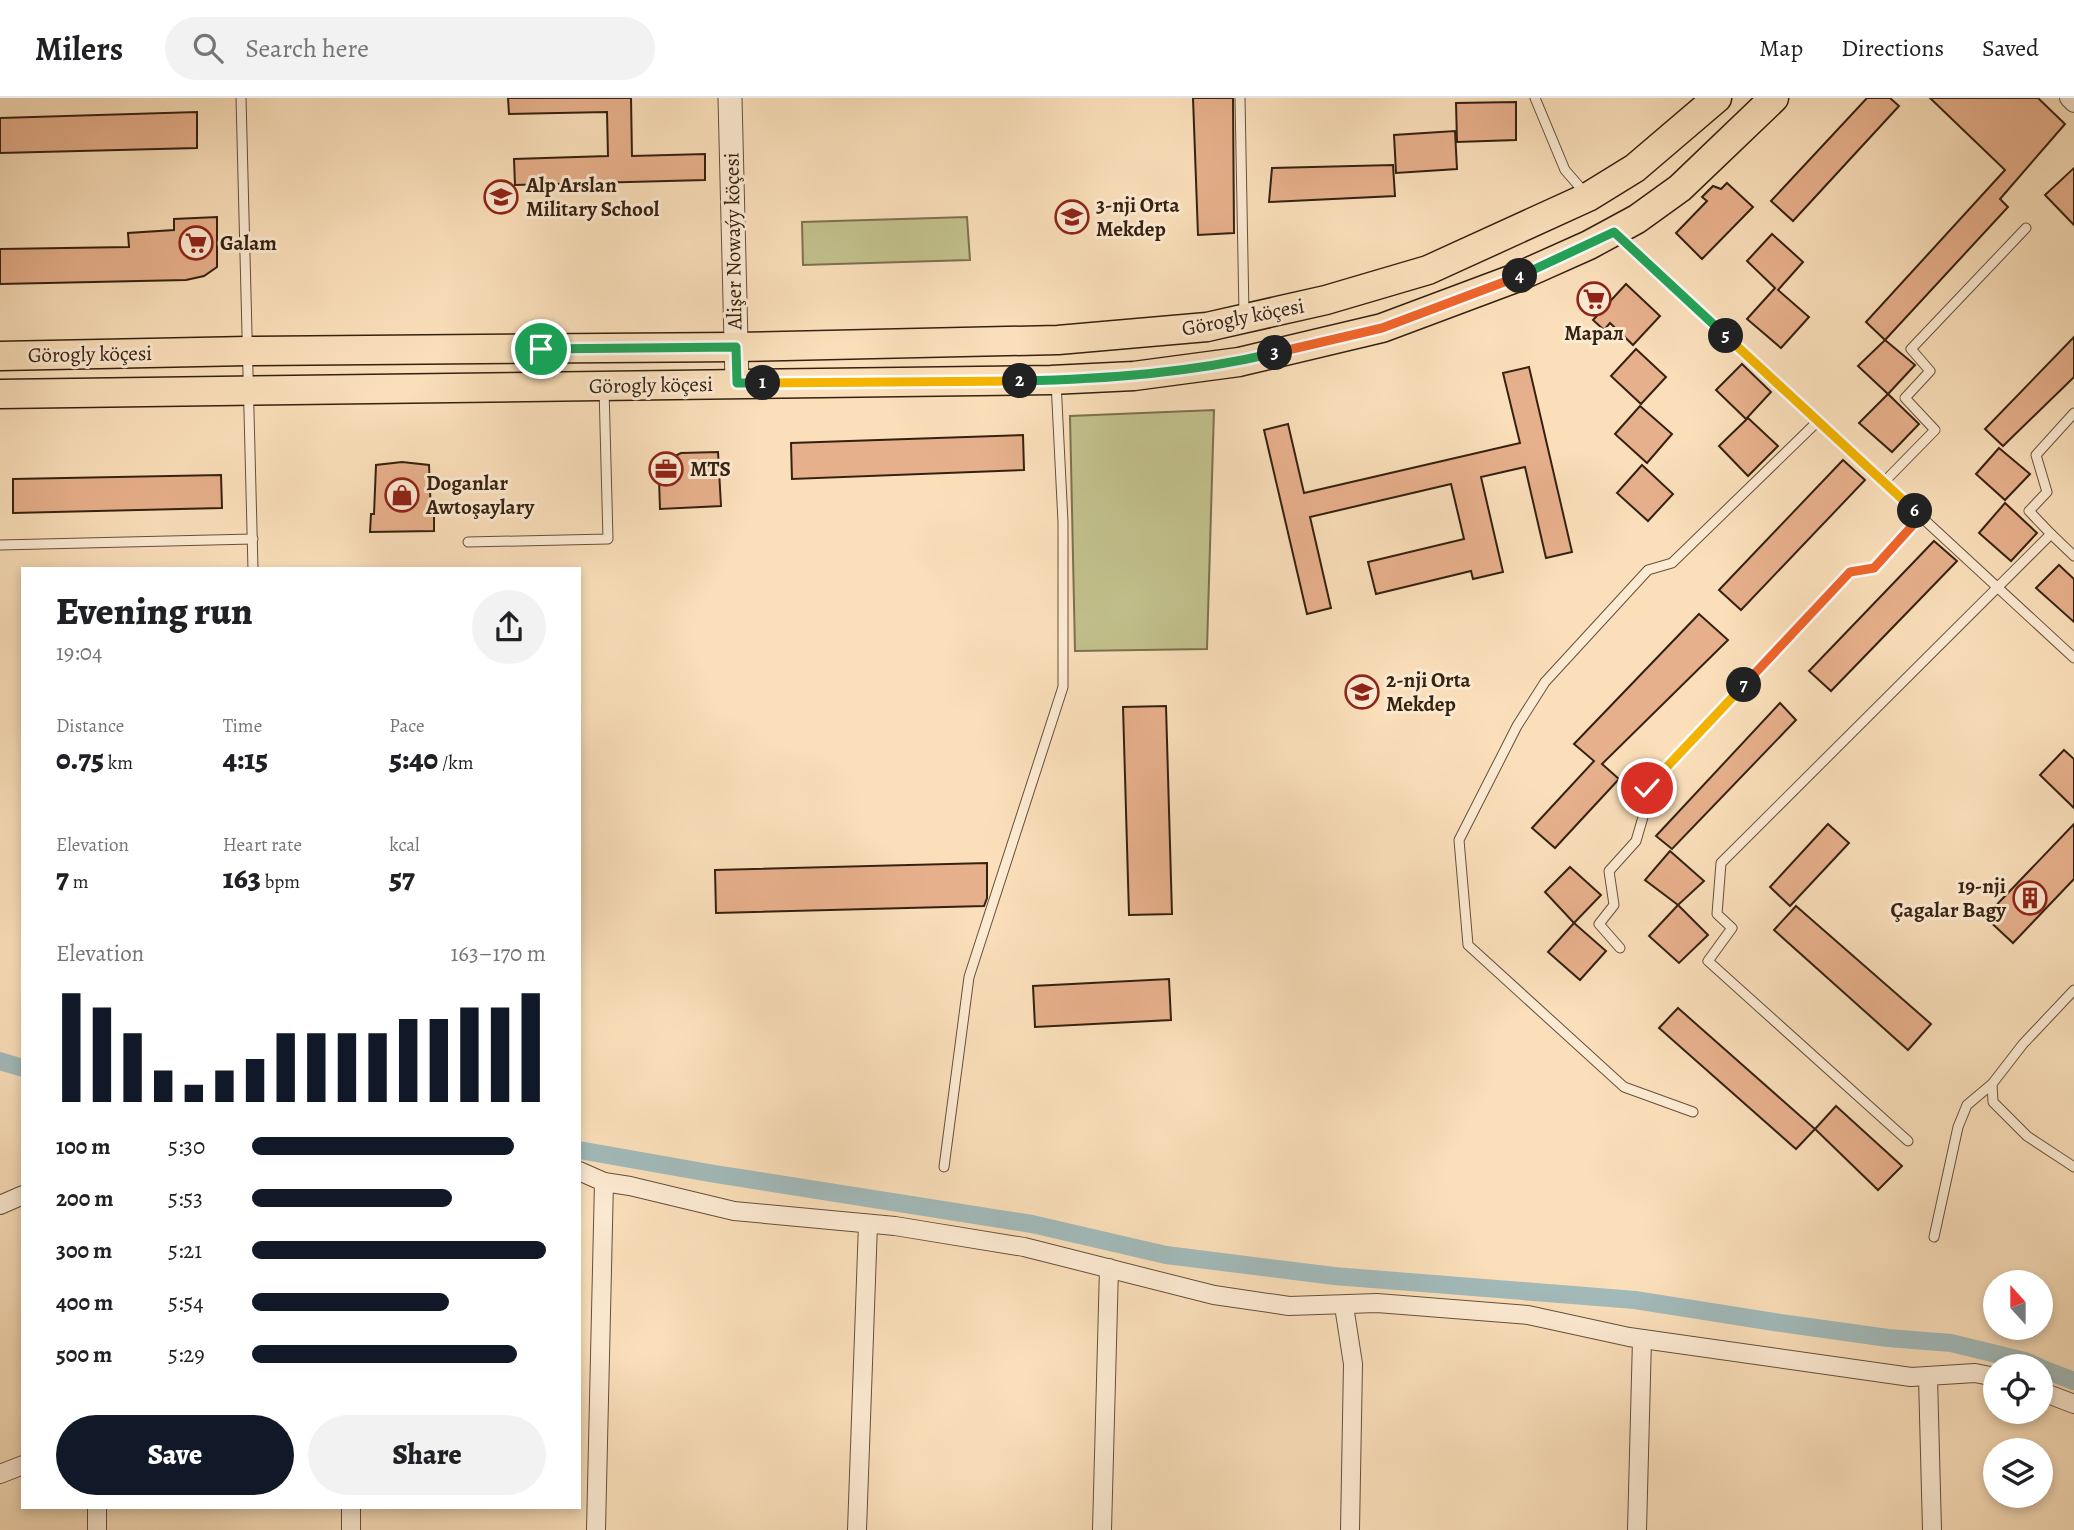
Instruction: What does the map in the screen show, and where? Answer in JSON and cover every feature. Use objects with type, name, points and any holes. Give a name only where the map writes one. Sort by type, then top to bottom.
[{"type":"main road","name":"Görogly köçesi","points":[[0,356],[736,347],[1058,340],[1208,327],[1326,300],[1428,270],[1588,197],[1635,168],[1717,98]]},
{"type":"main road","name":"Görogly köçesi","points":[[0,394],[1056,380],[1133,376],[1239,362],[1382,328],[1513,279],[1614,232],[1680,188],[1774,98]]},
{"type":"street","name":"Alişer Nowaýy köçesi","points":[[730,98],[737,383]]},
{"type":"street","points":[[2069,98],[2074,103]]},
{"type":"street","points":[[581,1172],[604,1182],[734,1211],[895,1226],[1024,1247],[1214,1295],[1289,1306],[1377,1303],[1528,1315],[1642,1339],[1928,1377],[1947,1373],[1983,1375]]},
{"type":"street","points":[[596,1530],[604,1182]]},
{"type":"street","points":[[0,1205],[21,1196]]},
{"type":"street","points":[[857,1530],[868,1224]]},
{"type":"street","points":[[1102,1530],[1109,1268]]},
{"type":"street","points":[[1344,1306],[1353,1364],[1350,1530]]},
{"type":"street","points":[[1637,1530],[1642,1339]]},
{"type":"street","points":[[1928,1377],[1932,1530]]},
{"type":"street","points":[[2053,1396],[2074,1404]]},
{"type":"street","points":[[0,1474],[21,1466]]},
{"type":"street","points":[[97,1509],[97,1530]]},
{"type":"street","points":[[351,1509],[351,1530]]},
{"type":"lane","points":[[242,98],[253,567]]},
{"type":"lane","points":[[1240,98],[1244,319]]},
{"type":"lane","points":[[1535,98],[1565,170],[1588,197]]},
{"type":"lane","points":[[1884,482],[1935,430],[1905,398],[1930,371],[1911,349],[2026,229]]},
{"type":"lane","points":[[1614,232],[2074,658]]},
{"type":"lane","points":[[944,1167],[969,977],[1063,687],[1063,522],[1056,380]]},
{"type":"lane","points":[[468,541],[608,539],[604,386]]},
{"type":"lane","points":[[2074,413],[2036,456],[2047,492],[2029,512],[2074,556]]},
{"type":"lane","points":[[1693,1112],[1624,1087],[1468,945],[1459,840],[1517,726],[1545,681],[1648,570],[1672,564],[1818,421]]},
{"type":"lane","points":[[1620,948],[1600,924],[1614,905],[1609,871],[1636,841],[1647,788],[1850,572],[1874,568],[1921,516]]},
{"type":"lane","points":[[1908,1141],[1708,961],[1732,928],[1717,914],[1721,863],[2051,534]]},
{"type":"lane","points":[[0,545],[253,539]]},
{"type":"lane","points":[[1934,1237],[1958,1127],[1967,1105],[1992,1084],[2023,1044],[2074,990]]},
{"type":"lane","points":[[1992,1084],[1993,1102],[2028,1136],[2074,1167]]},
{"type":"shaded area","points":[[967,217],[970,260],[803,265],[802,222]]},
{"type":"shaded area","points":[[1214,410],[1207,649],[1075,651],[1070,416]]},
{"type":"building","points":[[508,98],[631,98],[632,156],[705,154],[705,180],[515,185],[514,159],[608,156],[607,112],[509,114]]},
{"type":"building","points":[[1193,98],[1233,98],[1234,233],[1198,235]]},
{"type":"building","points":[[1867,98],[1890,98],[1899,106],[1793,221],[1771,201]]},
{"type":"building","points":[[1930,98],[2038,98],[2065,124],[2000,199],[2008,207],[1885,340],[1866,322],[2005,170]]},
{"type":"building","points":[[1516,102],[1516,140],[1457,142],[1456,103]]},
{"type":"building","points":[[197,112],[197,148],[0,153],[0,118]]},
{"type":"building","points":[[1455,131],[1457,169],[1396,173],[1394,135]]},
{"type":"building","points":[[1393,165],[1395,196],[1269,202],[1272,168]]},
{"type":"building","points":[[2074,168],[2074,225],[2045,195]]},
{"type":"building","points":[[1727,183],[1753,207],[1702,259],[1676,233],[1707,201],[1702,197],[1713,186],[1721,189]]},
{"type":"building","points":[[217,217],[217,267],[204,276],[186,280],[0,284],[0,249],[129,247],[128,233],[174,230],[174,219]]},
{"type":"building","points":[[1772,234],[1803,262],[1778,290],[1809,317],[1781,348],[1747,319],[1775,288],[1747,261]]},
{"type":"building","points":[[1626,284],[1660,316],[1633,345],[1610,323],[1604,330],[1593,320]]},
{"type":"building","points":[[2074,337],[2074,377],[2003,446],[1985,429]]},
{"type":"building","points":[[1885,340],[1915,365],[1888,394],[1858,366]]},
{"type":"building","points":[[1636,349],[1666,377],[1641,404],[1611,376]]},
{"type":"building","points":[[1742,364],[1771,392],[1746,419],[1716,390]]},
{"type":"building","points":[[1529,367],[1572,552],[1546,558],[1525,467],[1481,477],[1503,572],[1473,579],[1471,571],[1376,594],[1368,562],[1464,539],[1451,484],[1310,517],[1331,608],[1307,614],[1264,430],[1288,424],[1304,493],[1520,443],[1503,373]]},
{"type":"building","points":[[1888,394],[1919,424],[1892,452],[1859,423]]},
{"type":"building","points":[[1640,406],[1672,434],[1647,463],[1615,434]]},
{"type":"building","points":[[1748,418],[1778,446],[1748,476],[1719,446]]},
{"type":"building","points":[[1023,435],[1024,470],[792,479],[791,443]]},
{"type":"building","points":[[1999,448],[2030,474],[2005,500],[1976,474]]},
{"type":"building","points":[[718,452],[721,506],[660,509],[659,479],[665,461],[681,453]]},
{"type":"building","points":[[1843,460],[1865,480],[1741,610],[1719,590]]},
{"type":"building","name":"Doganlar Awtoşaylary","points":[[402,462],[429,465],[434,531],[370,532],[371,514],[374,514],[376,465]]},
{"type":"building","points":[[1642,465],[1673,494],[1648,521],[1617,493]]},
{"type":"building","points":[[221,475],[222,508],[13,513],[13,479]]},
{"type":"building","points":[[2005,503],[2037,533],[2011,561],[1979,533]]},
{"type":"building","points":[[1934,541],[1957,561],[1831,691],[1809,671]]},
{"type":"building","points":[[2059,565],[2074,579],[2074,622],[2036,588]]},
{"type":"building","points":[[1699,614],[1728,640],[1602,764],[1619,779],[1555,848],[1532,828],[1594,761],[1574,744]]},
{"type":"building","points":[[1780,703],[1796,720],[1672,849],[1656,836]]},
{"type":"building","points":[[1166,706],[1172,914],[1129,915],[1123,707]]},
{"type":"building","points":[[2064,750],[2074,759],[2074,808],[2040,775]]},
{"type":"building","points":[[1828,824],[1849,843],[1790,906],[1770,887]]},
{"type":"building","name":"19-nji Çagalar Bagy","points":[[2074,824],[2074,879],[2013,943],[1985,917]]},
{"type":"building","points":[[1670,851],[1704,881],[1678,905],[1645,880]]},
{"type":"building","points":[[987,863],[987,898],[984,906],[716,913],[715,870]]},
{"type":"building","points":[[1570,867],[1601,895],[1574,923],[1545,892]]},
{"type":"building","points":[[1678,905],[1708,935],[1679,963],[1649,936]]},
{"type":"building","points":[[1796,906],[1931,1024],[1908,1050],[1774,930]]},
{"type":"building","points":[[1574,923],[1606,951],[1580,980],[1548,952]]},
{"type":"building","points":[[1169,979],[1171,1020],[1035,1027],[1033,986]]},
{"type":"building","points":[[1678,1008],[1815,1129],[1796,1149],[1659,1028]]},
{"type":"building","points":[[1836,1106],[1902,1166],[1878,1190],[1815,1129]]},
{"type":"waterway","points":[[0,1061],[21,1067]]},
{"type":"waterway","points":[[581,1150],[1032,1224],[1166,1255],[1334,1276],[1635,1300],[1888,1338],[1951,1343],[1996,1354]]},
{"type":"waterway","points":[[2053,1373],[2074,1381]]},
{"type":"place","name":"Alp Arslan Military School","points":[[501,197]]},
{"type":"place","name":"3-nji Orta Mekdep","points":[[1072,217]]},
{"type":"place","name":"Galam","points":[[196,243]]},
{"type":"place","name":"Марал","points":[[1594,299]]},
{"type":"place","name":"MTS","points":[[666,469]]},
{"type":"place","name":"Doganlar Awtoşaylary","points":[[402,495]]},
{"type":"place","name":"2-nji Orta Mekdep","points":[[1362,692]]},
{"type":"place","name":"19-nji Çagalar Bagy","points":[[2030,898]]},
{"type":"route","points":[[541,349],[736,347],[737,383],[944,382],[1133,376],[1239,362],[1382,328],[1513,279],[1614,232],[1921,516],[1874,568],[1850,572],[1647,788]]}]
